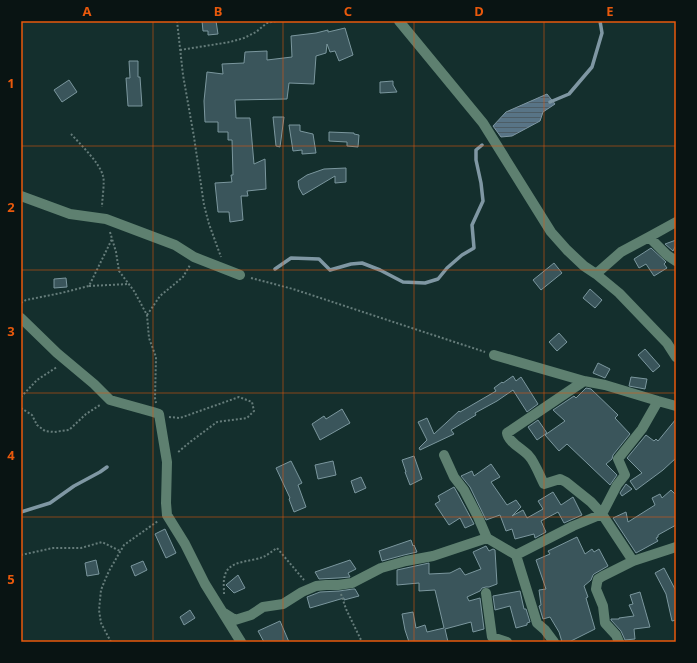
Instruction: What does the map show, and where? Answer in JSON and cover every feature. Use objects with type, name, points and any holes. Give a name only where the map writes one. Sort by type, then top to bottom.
[{"type":"street","points":[[398,21],[482,123],[551,232],[584,266],[619,293],[667,343],[676,357]]},
{"type":"street","points":[[21,196],[70,214],[106,219],[175,245],[194,257],[240,275]]},
{"type":"street","points":[[596,274],[621,252],[676,222]]},
{"type":"street","points":[[649,238],[676,261]]},
{"type":"street","points":[[21,318],[110,400],[159,414],[168,462],[166,503],[167,515],[185,544],[204,584],[241,642]]},
{"type":"street","points":[[494,355],[676,406]]},
{"type":"street","points":[[584,381],[507,434],[517,446],[530,456],[544,484],[560,479],[591,502],[602,514],[632,561]]},
{"type":"street","points":[[516,554],[573,526],[602,514],[617,486],[625,476],[618,459],[642,429],[658,401]]},
{"type":"street","points":[[444,454],[454,477],[464,490],[487,538],[516,554],[537,623],[545,630],[554,642]]},
{"type":"street","points":[[222,612],[235,620],[251,615],[263,607],[283,604],[302,592],[316,586],[338,586],[352,583],[381,568],[433,556],[487,538]]},
{"type":"street","points":[[619,642],[616,635],[605,622],[603,606],[596,589],[598,579],[632,561],[676,546]]},
{"type":"street","points":[[486,593],[492,637],[507,642]]},
{"type":"path","points":[[176,21],[183,75],[204,205],[209,224],[226,270]]},
{"type":"path","points":[[180,50],[230,42],[244,38],[256,32],[267,23],[276,21]]},
{"type":"path","points":[[71,134],[98,166],[104,176],[102,210],[116,252],[119,271],[134,291],[147,315],[149,338],[156,357],[155,398],[159,414],[180,418],[239,397],[252,402],[254,412],[247,418],[217,422],[190,442],[168,462]]},
{"type":"path","points":[[89,286],[112,239]]},
{"type":"path","points":[[147,315],[160,296],[183,277],[194,257]]},
{"type":"path","points":[[240,275],[294,289],[494,355]]},
{"type":"path","points":[[21,303],[26,300],[61,294],[89,286],[129,284]]},
{"type":"path","points":[[21,397],[37,380],[54,370],[65,360]]},
{"type":"path","points":[[21,408],[32,415],[37,425],[45,431],[54,432],[69,430],[86,414],[97,406],[110,400]]},
{"type":"path","points":[[111,642],[101,623],[99,610],[101,590],[105,580],[124,545],[167,515]]},
{"type":"path","points":[[21,554],[53,548],[81,548],[102,542],[120,551]]},
{"type":"path","points":[[222,612],[225,574],[230,567],[238,562],[264,557],[277,548],[304,580],[316,586]]},
{"type":"path","points":[[338,586],[346,609],[362,642]]},
{"type":"water","points":[[547,94],[555,104],[543,112],[540,121],[512,136],[501,137],[493,126],[506,112]]},
{"type":"building","points":[[202,21],[216,21],[218,34],[208,35],[208,31],[203,31]]},
{"type":"building","points":[[345,28],[353,55],[339,61],[335,51],[330,52],[327,44],[326,53],[316,56],[314,84],[289,83],[287,99],[235,100],[236,118],[250,118],[254,164],[265,159],[266,189],[247,191],[248,196],[241,196],[243,220],[230,222],[229,212],[218,212],[215,183],[232,182],[232,140],[228,140],[228,132],[218,132],[218,122],[205,122],[204,101],[207,72],[223,74],[222,64],[244,63],[245,52],[267,51],[267,60],[292,57],[291,36],[328,30],[328,32]]},
{"type":"building","points":[[129,61],[138,61],[138,77],[140,77],[142,106],[128,106],[126,78],[130,78]]},
{"type":"building","points":[[69,80],[77,92],[62,102],[54,90]]},
{"type":"building","points":[[393,81],[393,85],[397,92],[380,93],[380,82]]},
{"type":"building","points":[[273,117],[284,117],[280,147],[276,146]]},
{"type":"building","points":[[289,125],[300,125],[300,131],[313,134],[316,153],[302,154],[302,150],[293,151]]},
{"type":"building","points":[[329,132],[354,133],[359,135],[358,147],[347,146],[347,142],[329,141]]},
{"type":"building","points":[[346,168],[346,182],[335,183],[335,176],[303,195],[299,188],[298,181],[307,175],[324,169]]},
{"type":"building","points":[[676,240],[676,245],[673,251],[665,244]]},
{"type":"building","points":[[651,248],[666,262],[664,264],[667,268],[654,276],[646,264],[639,268],[634,259]]},
{"type":"building","points":[[554,263],[562,273],[541,290],[533,280]]},
{"type":"building","points":[[66,278],[67,287],[54,288],[54,279]]},
{"type":"building","points":[[590,289],[602,300],[595,308],[583,298]]},
{"type":"building","points":[[559,333],[567,342],[557,351],[549,342]]},
{"type":"building","points":[[645,349],[660,366],[653,372],[638,355]]},
{"type":"building","points":[[598,363],[610,369],[605,378],[593,373]]},
{"type":"building","points":[[513,376],[516,381],[521,377],[538,404],[527,412],[513,390],[475,413],[476,415],[451,430],[454,434],[420,450],[419,448],[427,440],[418,422],[427,418],[434,434],[459,411],[460,412],[496,391],[494,388]]},
{"type":"building","points":[[631,377],[647,379],[645,389],[629,386]]},
{"type":"building","points":[[586,388],[591,389],[618,415],[615,418],[630,434],[613,455],[612,459],[606,464],[617,475],[610,485],[567,444],[559,451],[545,435],[565,421],[553,410],[574,396],[576,398]]},
{"type":"building","points":[[342,409],[350,423],[320,440],[312,424],[324,416],[326,419]]},
{"type":"building","points":[[676,419],[676,458],[663,470],[636,490],[630,481],[642,473],[627,458],[646,435],[654,441],[656,439],[658,441]]},
{"type":"building","points":[[538,420],[547,433],[537,440],[528,427]]},
{"type":"building","points":[[414,456],[422,479],[410,485],[402,460]]},
{"type":"building","points":[[291,461],[302,483],[298,485],[306,507],[294,512],[289,499],[290,498],[276,468]]},
{"type":"building","points":[[333,461],[336,475],[318,479],[315,465]]},
{"type":"building","points":[[491,464],[500,477],[491,482],[507,505],[516,500],[521,507],[512,516],[523,510],[527,518],[543,509],[538,501],[553,492],[561,505],[573,497],[582,515],[564,523],[558,512],[541,521],[546,532],[535,538],[534,534],[515,539],[512,529],[506,531],[500,515],[486,520],[470,487],[461,476],[472,471],[474,476]]},
{"type":"building","points":[[361,477],[366,488],[355,493],[351,481]]},
{"type":"building","points":[[626,484],[632,489],[622,496],[620,493]]},
{"type":"building","points":[[454,487],[474,524],[465,528],[460,518],[449,525],[435,504],[440,501],[438,496]]},
{"type":"building","points":[[671,490],[676,495],[676,525],[658,535],[656,538],[658,541],[636,553],[613,518],[626,512],[628,522],[655,505],[652,498],[660,494],[662,498]]},
{"type":"building","points":[[165,529],[176,553],[166,558],[155,534]]},
{"type":"building","points":[[577,537],[585,554],[592,549],[594,552],[599,549],[608,566],[594,574],[591,580],[584,586],[595,629],[569,642],[562,642],[559,632],[550,617],[543,619],[539,606],[541,605],[539,590],[546,589],[536,560],[550,554],[548,551]]},
{"type":"building","points":[[411,540],[417,552],[382,561],[379,551]]},
{"type":"building","points":[[486,546],[489,551],[493,549],[495,550],[497,584],[482,588],[480,591],[467,597],[469,601],[480,598],[484,629],[473,632],[471,622],[445,629],[448,642],[409,642],[402,614],[413,612],[416,628],[425,625],[427,632],[444,628],[435,590],[419,591],[419,583],[397,585],[397,570],[429,563],[429,574],[450,573],[460,568],[465,575],[481,569],[473,552]]},
{"type":"building","points":[[96,560],[99,574],[87,576],[85,563]]},
{"type":"building","points":[[350,560],[356,569],[348,573],[350,577],[319,579],[315,572]]},
{"type":"building","points":[[143,561],[147,570],[135,576],[131,566]]},
{"type":"building","points":[[664,568],[676,591],[676,620],[672,621],[666,594],[655,573]]},
{"type":"building","points":[[238,575],[245,588],[234,593],[226,585]]},
{"type":"building","points":[[355,589],[359,596],[344,600],[344,598],[310,608],[307,597],[320,592]]},
{"type":"building","points":[[520,591],[524,609],[526,609],[530,622],[527,623],[527,625],[516,628],[510,606],[495,610],[493,596]]},
{"type":"building","points":[[640,592],[650,627],[634,629],[635,639],[625,640],[621,631],[611,619],[634,616],[629,605],[633,604],[630,595]]},
{"type":"building","points":[[190,610],[195,618],[184,625],[180,617]]},
{"type":"building","points":[[280,621],[289,642],[264,642],[258,631]]},
{"type":"waterway","points":[[550,102],[569,94],[592,67],[602,33],[600,21]]},
{"type":"waterway","points":[[275,269],[291,258],[319,259],[330,270],[351,264],[362,263],[380,270],[403,282],[425,283],[438,279],[447,268],[462,255],[474,248],[472,225],[483,201],[476,160],[476,150],[482,145]]},
{"type":"waterway","points":[[21,512],[50,503],[74,486],[107,467]]}]
